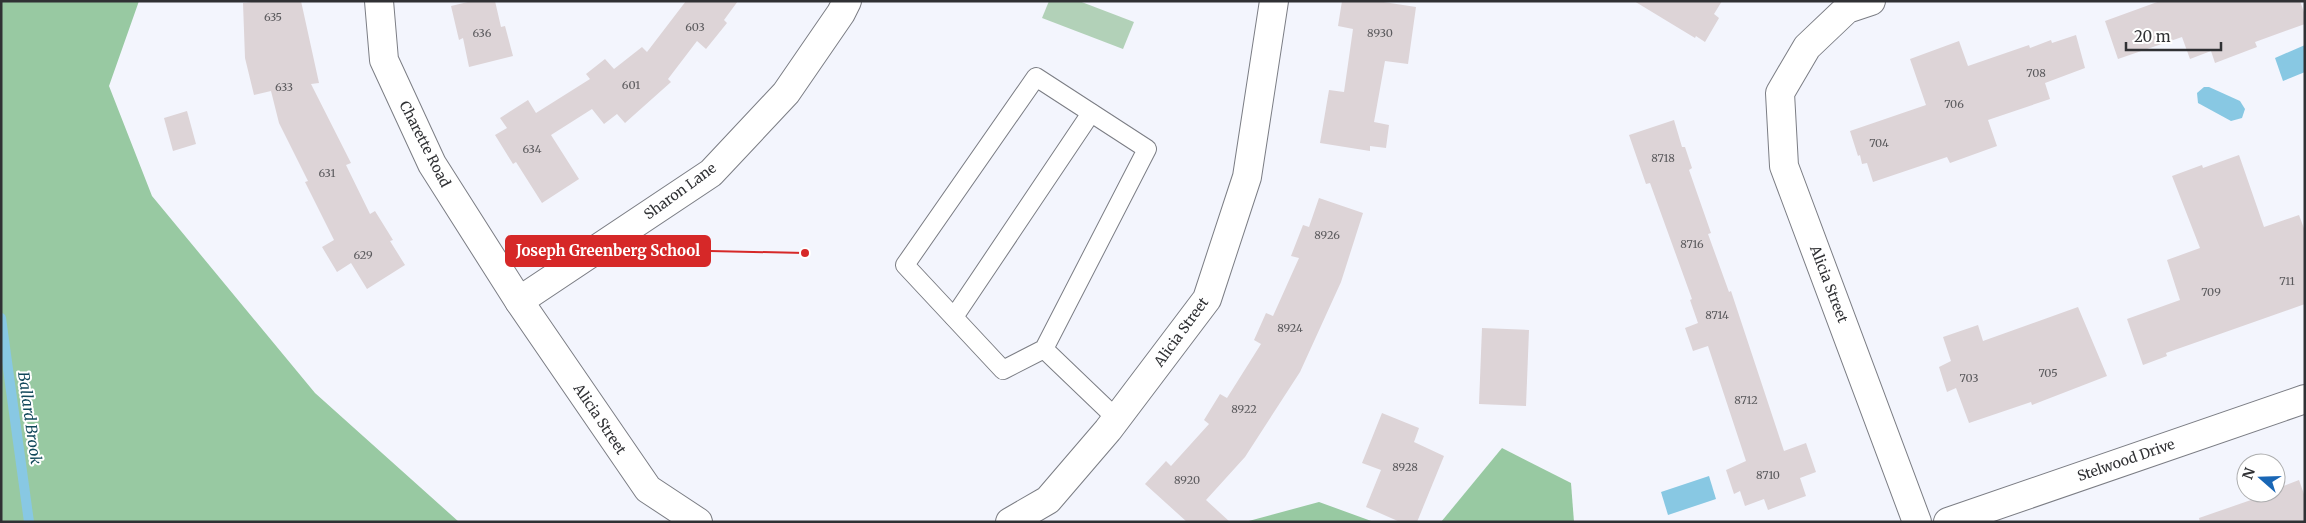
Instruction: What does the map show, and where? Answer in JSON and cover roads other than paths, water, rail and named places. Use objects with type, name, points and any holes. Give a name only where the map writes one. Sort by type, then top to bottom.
[{"type":"street","name":"Charette Road","points":[[379,1],[384,60],[432,164],[519,301]]},
{"type":"street","name":"Sharon Lane","points":[[519,301],[711,173],[786,93],[841,13],[847,1]]},
{"type":"street","name":"Alicia Street","points":[[1010,522],[1048,500],[1116,419],[1207,299],[1247,178],[1274,1]]},
{"type":"street","name":"Alicia Street","points":[[1871,1],[1847,10],[1807,47],[1780,93],[1784,166],[1918,522]]},
{"type":"street","name":"Alicia Street","points":[[519,301],[648,489],[698,522]]},
{"type":"street","name":"Stelwood Drive","points":[[1948,522],[2305,398]]},
{"type":"lane","points":[[1036,77],[1091,113],[1147,149],[1044,348],[1003,370],[905,265],[1036,77]]},
{"type":"lane","points":[[954,317],[1091,113]]},
{"type":"lane","points":[[1044,348],[1116,419]]},
{"type":"water","points":[[2305,45],[2305,72],[2283,81],[2275,58]]},
{"type":"water","points":[[2204,87],[2209,87],[2240,101],[2245,109],[2242,118],[2231,121],[2198,103],[2197,93]]},
{"type":"water","points":[[1709,476],[1716,499],[1668,515],[1661,492]]},
{"type":"waterway","name":"Ballard Brook","points":[[1,318],[29,522]]},
{"type":"place","name":"Joseph Greenberg School","points":[[805,253]]}]
